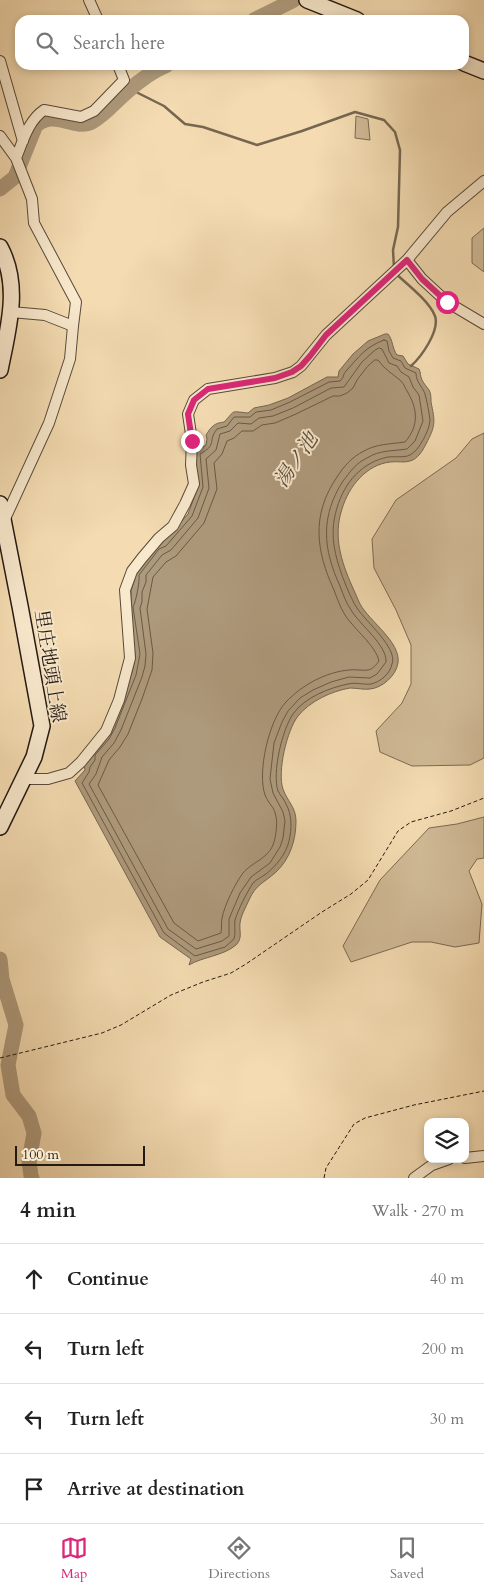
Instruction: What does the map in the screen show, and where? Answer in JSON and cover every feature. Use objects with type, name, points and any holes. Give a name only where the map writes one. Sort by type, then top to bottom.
[{"type":"main road","points":[[308,0],[345,15]]},
{"type":"main road","points":[[469,65],[484,71]]},
{"type":"main road","points":[[0,247],[10,272],[12,291],[0,370]]},
{"type":"main road","name":"里庄地頭上線","points":[[0,504],[42,726],[34,758],[0,828]]},
{"type":"street","points":[[90,0],[96,15]]},
{"type":"street","points":[[0,61],[24,140]]},
{"type":"street","points":[[18,163],[29,126],[36,116],[44,110],[81,117],[94,111],[124,80],[120,70]]},
{"type":"street","points":[[0,136],[18,163],[32,199],[34,223],[76,302],[70,359],[49,423],[4,522]]},
{"type":"street","points":[[23,779],[48,779],[69,773],[98,743],[106,730],[119,700],[130,658],[125,590],[132,571],[173,526],[194,484],[191,465],[192,441],[188,414],[194,400],[208,389],[275,378],[292,372],[301,366],[326,335],[407,260],[447,212],[484,181]]},
{"type":"street","points":[[407,260],[422,279],[447,302],[484,324]]},
{"type":"street","points":[[7,318],[45,316],[73,326]]},
{"type":"street","points":[[469,1158],[484,1156]]},
{"type":"street","points":[[414,1178],[438,1163]]},
{"type":"path","points":[[1,1058],[102,1034],[121,1025],[171,995],[231,973],[351,894],[368,880],[398,831],[411,822],[452,811],[484,798]]},
{"type":"path","points":[[324,1178],[326,1168],[354,1124],[365,1118],[414,1105],[484,1091]]},
{"type":"shaded area","points":[[356,116],[368,119],[370,140],[355,138]]},
{"type":"shaded area","points":[[484,228],[484,272],[472,263],[472,238]]},
{"type":"shaded area","points":[[484,433],[484,758],[470,765],[412,766],[380,752],[376,731],[402,703],[411,684],[411,645],[396,610],[374,568],[372,539],[396,500],[456,458],[472,439]]},
{"type":"shaded area","points":[[484,817],[484,858],[477,859],[469,871],[482,904],[479,943],[455,947],[431,942],[412,942],[351,962],[343,946],[380,880],[429,828],[457,824]]},
{"type":"water","name":"湯ノ池","points":[[385,334],[390,336],[397,355],[403,356],[408,364],[419,369],[422,380],[431,394],[434,419],[433,428],[420,454],[413,460],[381,464],[373,467],[354,485],[345,500],[339,519],[338,539],[345,567],[359,602],[395,647],[398,655],[397,668],[388,680],[375,688],[350,688],[336,692],[315,701],[298,716],[290,731],[284,751],[281,772],[283,789],[296,816],[295,835],[291,849],[281,867],[257,887],[252,895],[241,917],[240,937],[236,945],[225,952],[189,965],[191,959],[160,937],[75,781],[85,770],[84,766],[123,696],[133,667],[135,655],[127,602],[131,601],[131,591],[135,579],[131,577],[157,543],[162,543],[188,514],[198,487],[194,455],[196,446],[203,447],[206,445],[206,435],[215,424],[224,422],[233,412],[248,413],[254,408],[288,398],[327,377],[338,377],[339,371],[353,354],[368,341]]},
{"type":"waterway","points":[[264,15],[294,0]]},
{"type":"waterway","points":[[0,189],[15,177],[36,125],[51,119],[77,124],[92,122],[141,80],[157,70]]},
{"type":"waterway","points":[[130,89],[164,106],[185,124],[203,127],[257,145],[355,112],[384,120],[395,132],[400,150],[398,227],[393,250],[394,268]]},
{"type":"waterway","points":[[395,273],[423,299],[435,316],[435,329],[429,343],[420,357],[411,366]]},
{"type":"waterway","points":[[0,959],[2,979],[16,1025],[8,1065],[13,1095],[29,1116],[34,1133],[29,1161],[32,1178]]},
{"type":"route","points":[[192,441],[188,414],[194,400],[208,389],[275,378],[292,372],[301,366],[326,335],[407,260],[422,279],[447,302]]}]
